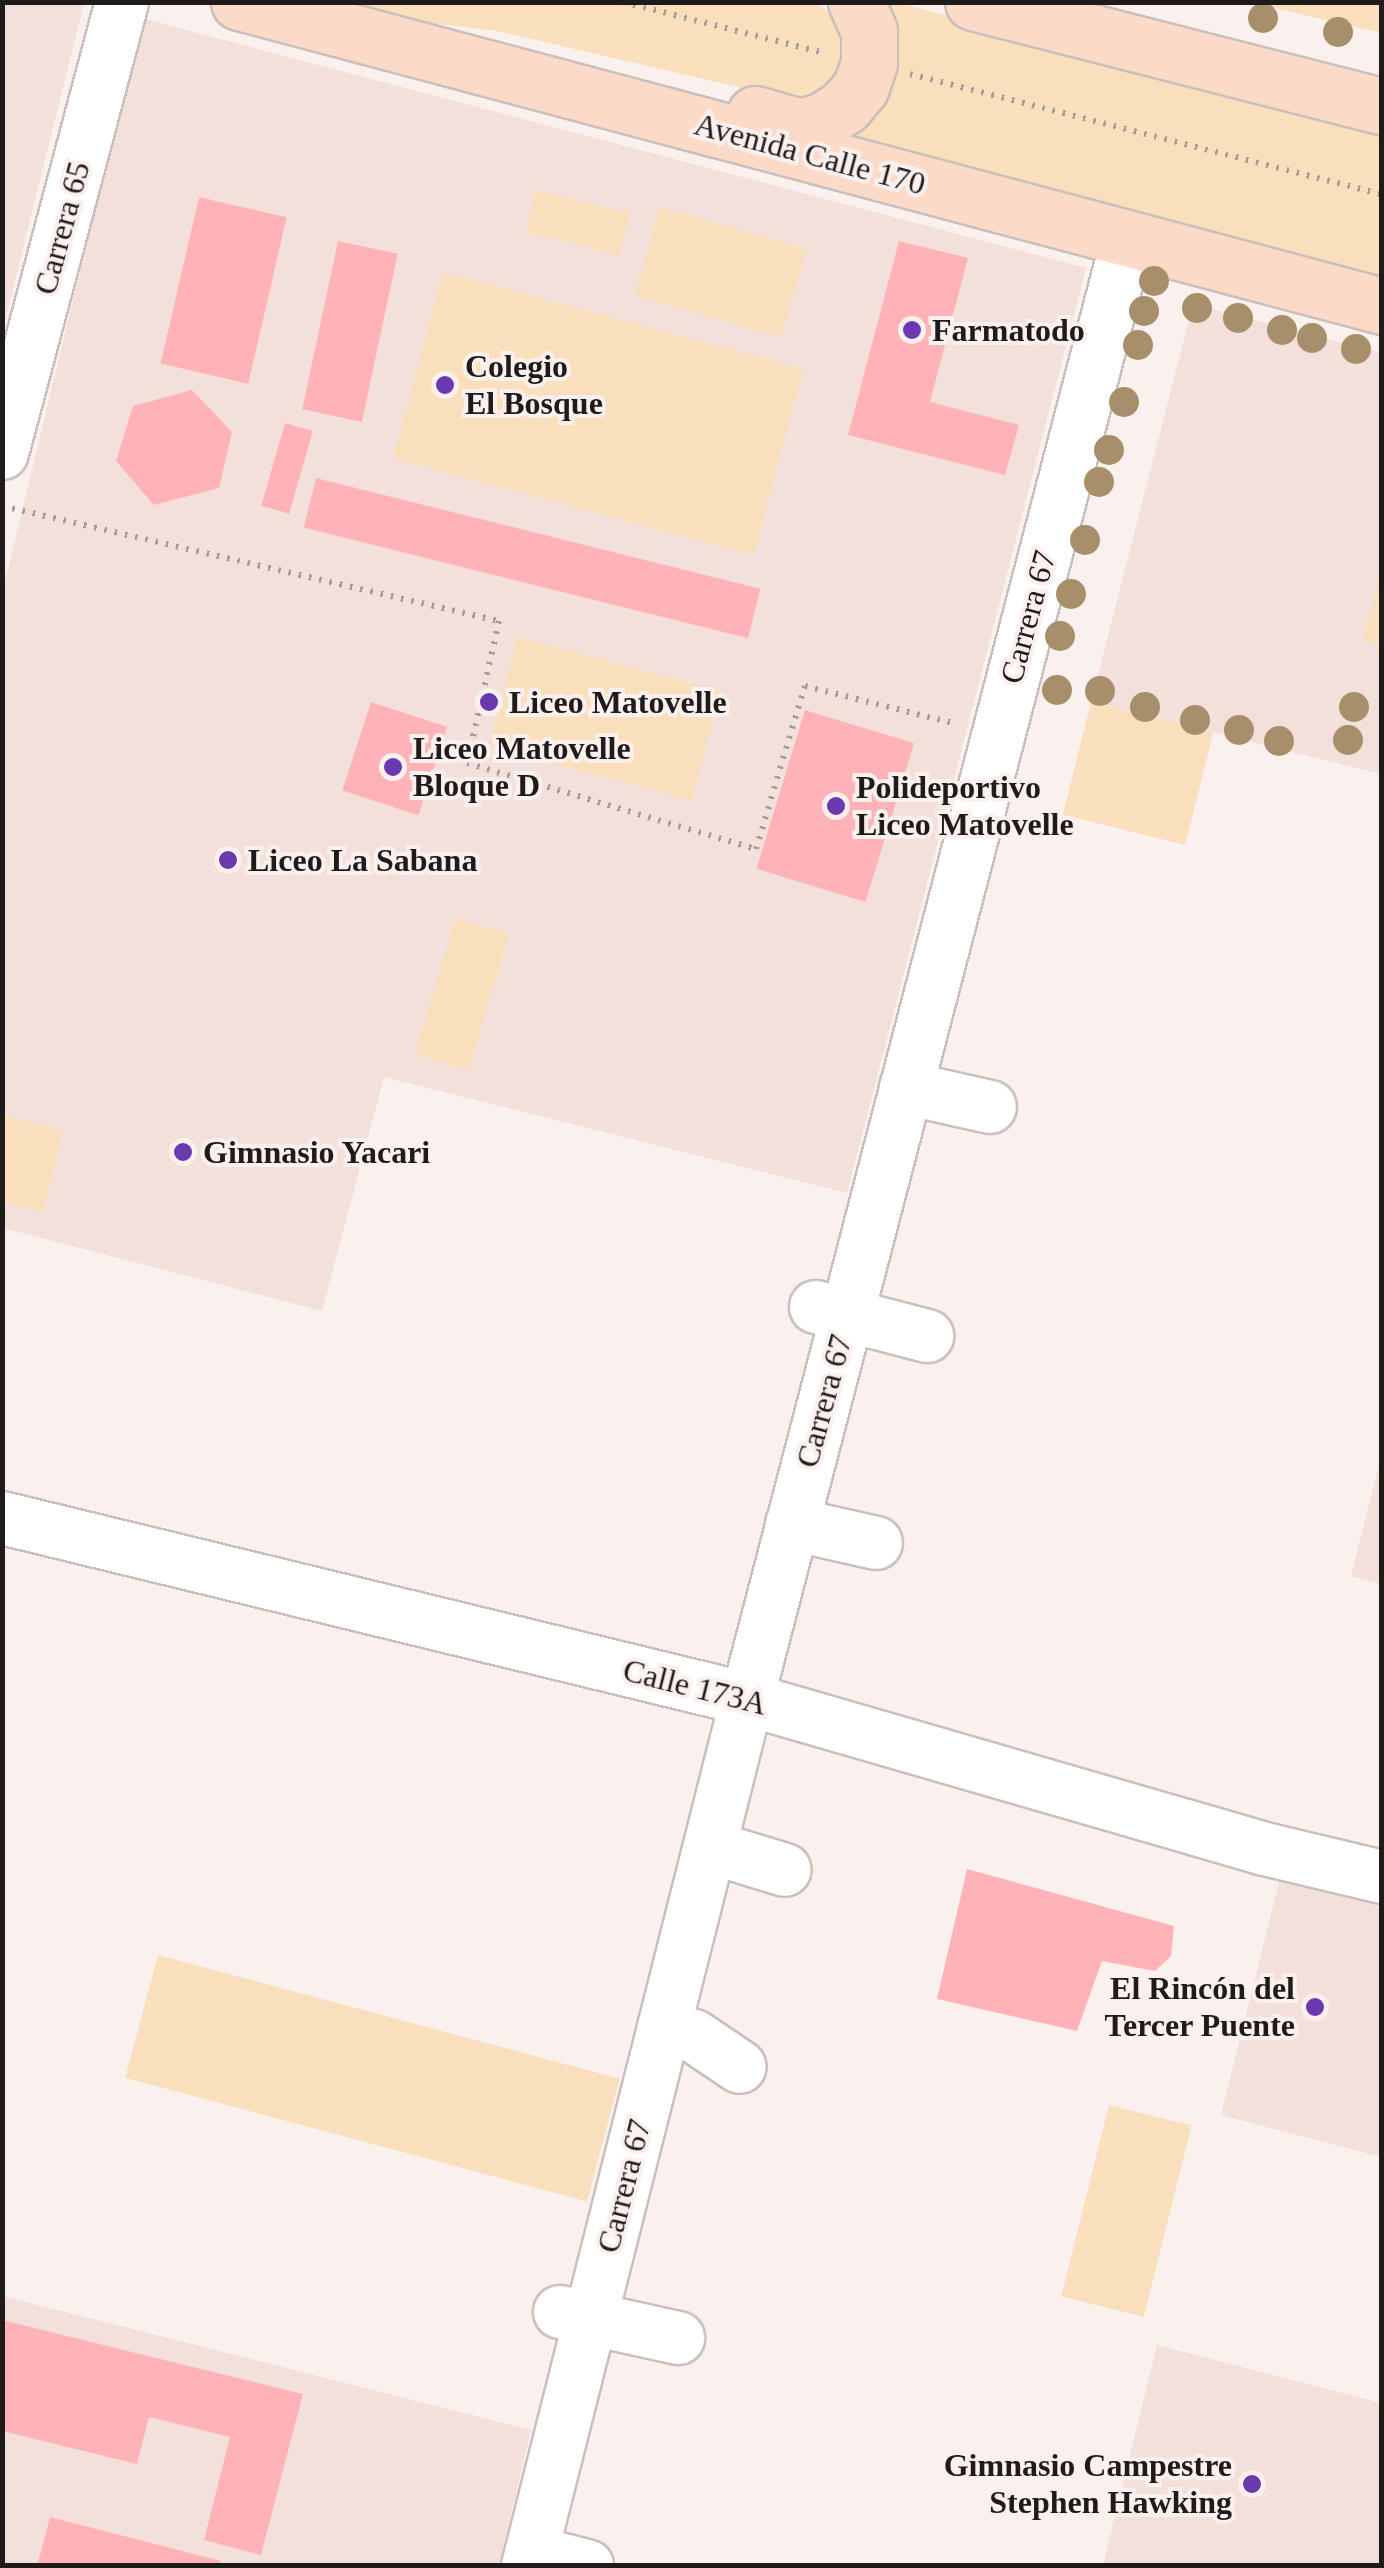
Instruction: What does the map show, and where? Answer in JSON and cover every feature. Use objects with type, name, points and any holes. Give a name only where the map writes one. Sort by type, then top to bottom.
[{"type":"main road","name":"Avenida Calle 170","points":[[239,2],[1382,306]]},
{"type":"main road","points":[[370,37],[590,72],[800,127],[824,120],[845,106],[861,86],[869,63],[869,31],[856,2]]},
{"type":"main road","points":[[973,2],[1382,106]]},
{"type":"street","name":"Carrera 65","points":[[2,453],[122,2]]},
{"type":"street","name":"Carrera 67","points":[[530,2559],[576,2315],[664,2027],[710,1847],[792,1524],[831,1311],[906,1088],[1128,238]]},
{"type":"street","points":[[906,1088],[990,1107]]},
{"type":"street","points":[[831,1311],[928,1336]]},
{"type":"street","name":"Calle 173A","points":[[2,1518],[504,1661],[747,1699],[1265,1850],[1382,1877]]},
{"type":"street","points":[[792,1524],[876,1543]]},
{"type":"street","points":[[710,1847],[785,1870]]},
{"type":"street","points":[[664,2027],[694,2036],[740,2067]]},
{"type":"street","points":[[576,2315],[678,2338]]},
{"type":"street","points":[[530,2559],[587,2566]]},
{"type":"path","points":[[623,2],[1382,194]]},
{"type":"path","points":[[2,506],[499,620],[467,764],[756,850],[805,686],[952,724]]},
{"type":"shaded area","points":[[895,2],[1381,129],[1381,278],[858,142],[854,128],[886,11]]},
{"type":"shaded area","points":[[3,3],[84,3],[3,329]]},
{"type":"shaded area","points":[[314,3],[816,3],[834,16],[850,36],[839,82],[807,103],[497,31],[378,17]]},
{"type":"shaded area","points":[[1254,3],[1381,3],[1381,33]]},
{"type":"shaded area","points":[[141,18],[1086,268],[847,1193],[384,1077],[322,1311],[3,1228],[3,590]]},
{"type":"shaded area","points":[[536,190],[630,213],[620,255],[526,232]]},
{"type":"shaded area","points":[[660,207],[807,249],[782,338],[635,295]]},
{"type":"shaded area","points":[[443,272],[803,369],[753,555],[393,458]]},
{"type":"shaded area","points":[[1193,304],[1381,353],[1381,774],[1091,702]]},
{"type":"shaded area","points":[[1381,570],[1382,632],[1378,645],[1363,641]]},
{"type":"shaded area","points":[[518,637],[721,691],[692,801],[489,746]]},
{"type":"shaded area","points":[[1091,702],[1213,732],[1185,845],[1063,815]]},
{"type":"shaded area","points":[[456,918],[510,934],[468,1070],[414,1054]]},
{"type":"shaded area","points":[[2,1115],[63,1130],[43,1212],[3,1202]]},
{"type":"shaded area","points":[[1381,1457],[1382,1584],[1351,1576]]},
{"type":"shaded area","name":"El Rincón del Tercer Puente","points":[[1281,1874],[1381,1899],[1381,2157],[1221,2115]]},
{"type":"shaded area","points":[[158,1955],[620,2079],[587,2201],[125,2078]]},
{"type":"shaded area","points":[[1109,2105],[1191,2126],[1144,2317],[1061,2296]]},
{"type":"shaded area","points":[[2,2296],[531,2430],[499,2565],[3,2565]]},
{"type":"shaded area","name":"Gimnasio Campestre Stephen Hawking","points":[[1157,2345],[1381,2403],[1381,2565],[1103,2565]]},
{"type":"building","points":[[199,197],[287,217],[248,384],[161,364]]},
{"type":"building","points":[[338,241],[398,254],[362,422],[302,409]]},
{"type":"building","name":"Farmatodo","points":[[899,241],[968,258],[930,402],[1019,425],[1005,475],[848,435]]},
{"type":"building","points":[[192,390],[232,432],[219,488],[154,505],[116,461],[133,406]]},
{"type":"building","points":[[285,423],[313,431],[289,514],[261,506]]},
{"type":"building","points":[[316,478],[760,589],[748,638],[304,527]]},
{"type":"building","name":"Liceo Matovelle Bloque D","points":[[371,702],[447,727],[418,815],[342,790]]},
{"type":"building","name":"Polideportivo Liceo Matovelle","points":[[805,710],[914,743],[865,902],[756,869]]},
{"type":"building","points":[[967,1869],[1174,1926],[1171,1956],[1155,1971],[1102,1961],[1077,2031],[937,1999]]},
{"type":"building","points":[[2,2320],[303,2394],[261,2555],[204,2540],[230,2437],[149,2417],[137,2464],[2,2431]]},
{"type":"building","points":[[50,2517],[221,2561],[219,2566],[37,2566]]},
{"type":"place","name":"Farmatodo","points":[[912,330]]},
{"type":"place","name":"Colegio El Bosque","points":[[445,385]]},
{"type":"place","name":"Liceo Matovelle","points":[[489,702]]},
{"type":"place","name":"Liceo Matovelle Bloque D","points":[[393,767]]},
{"type":"place","name":"Polideportivo Liceo Matovelle","points":[[836,806]]},
{"type":"place","name":"Liceo La Sabana","points":[[228,860]]},
{"type":"place","name":"Gimnasio Yacari","points":[[183,1152]]},
{"type":"place","name":"El Rincón del Tercer Puente","points":[[1315,2007]]},
{"type":"place","name":"Gimnasio Campestre Stephen Hawking","points":[[1252,2484]]}]
